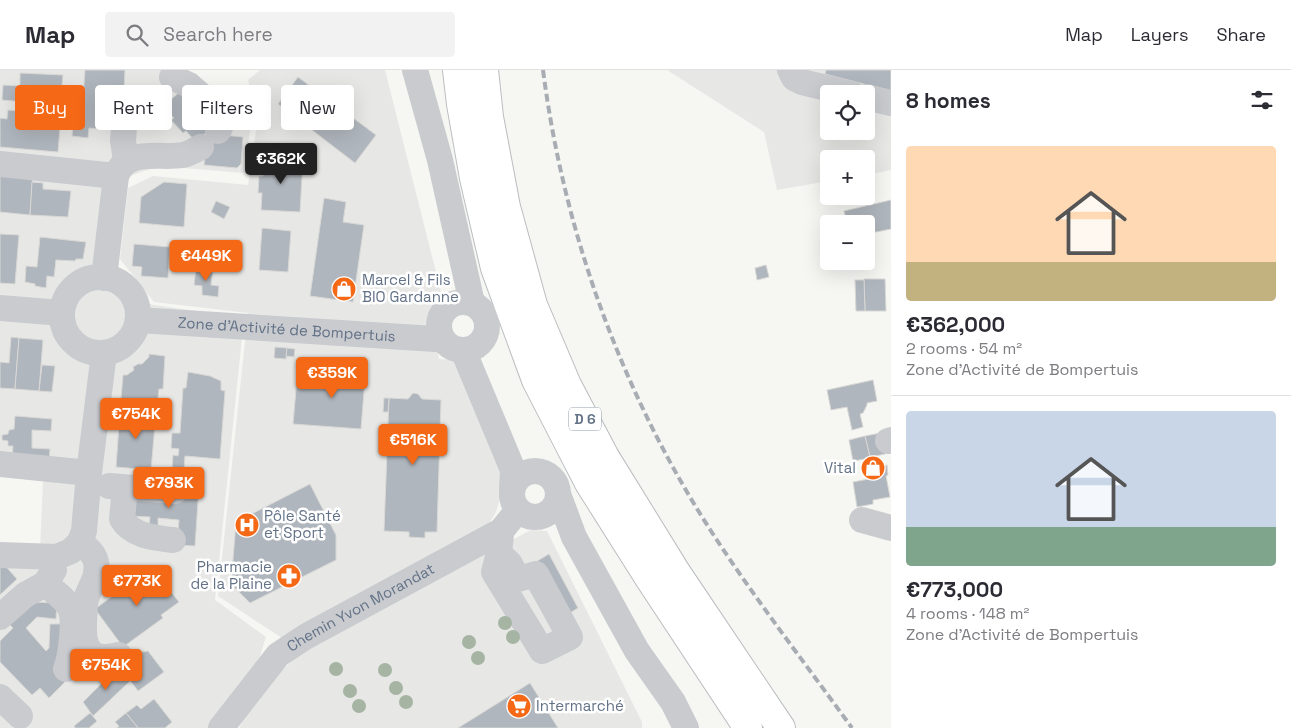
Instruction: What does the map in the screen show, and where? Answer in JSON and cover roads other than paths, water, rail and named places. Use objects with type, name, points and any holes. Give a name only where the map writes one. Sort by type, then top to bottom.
[{"type":"highway","name":"D 6","points":[[457,70],[460,104],[474,178],[495,268],[536,380],[589,483],[748,728]]},
{"type":"highway","name":"D 6","points":[[484,70],[489,117],[506,207],[534,305],[567,384],[606,457],[676,572],[781,728]]},
{"type":"street","points":[[415,70],[454,217],[462,304]]},
{"type":"street","points":[[426,70],[440,160]]},
{"type":"street","points":[[790,70],[794,78],[820,86]]},
{"type":"street","points":[[0,164],[121,168],[137,156],[186,155],[209,139],[222,123],[222,116],[219,111],[189,85],[172,77]]},
{"type":"street","points":[[875,99],[891,103]]},
{"type":"street","points":[[104,278],[121,168],[124,130]]},
{"type":"street","points":[[92,278],[104,278],[116,281],[125,287],[133,297],[137,308],[138,320],[134,332],[127,342],[116,350],[104,353],[88,351],[74,343],[67,334],[63,324],[62,313],[65,301],[71,291],[81,283],[92,278]]},
{"type":"street","points":[[454,343],[485,336],[487,321],[484,314],[462,304],[443,312],[440,318],[439,332],[454,343],[484,358],[524,448],[540,471],[551,477],[557,488],[574,537],[637,651],[673,702],[686,728]]},
{"type":"street","points":[[0,308],[62,313]]},
{"type":"street","name":"Zone d'Activité de Bompertuis","points":[[138,320],[454,343]]},
{"type":"street","points":[[454,343],[513,470],[523,505]]},
{"type":"street","points":[[0,555],[49,556],[72,551],[80,542],[84,531],[104,353]]},
{"type":"street","points":[[0,464],[89,479],[125,488],[175,491]]},
{"type":"street","points":[[540,471],[526,472],[516,481],[523,505],[556,522],[574,537]]},
{"type":"street","points":[[125,488],[122,518],[124,523],[145,536],[173,540]]},
{"type":"street","points":[[523,505],[552,509],[557,502],[558,494]]},
{"type":"street","name":"Chemin Yvon Morandat","points":[[221,728],[278,654],[306,637],[500,542],[523,505]]},
{"type":"street","points":[[862,520],[891,528]]},
{"type":"street","points":[[80,542],[93,553],[97,573],[86,600],[84,639],[87,647],[94,654],[106,658],[119,655]]},
{"type":"street","points":[[500,542],[510,564],[538,595],[570,637],[542,651],[494,572],[500,542]]},
{"type":"street","points":[[0,617],[25,595],[45,584],[55,569],[49,556]]},
{"type":"street","points":[[45,584],[64,599],[74,617],[70,660],[66,669]]},
{"type":"street","points":[[637,651],[669,728]]},
{"type":"street","points":[[0,697],[20,716]]},
{"type":"railway","points":[[543,70],[553,131],[582,251],[624,367],[650,424],[679,478],[711,531],[852,728]]},
{"type":"place","name":"Marcel & Fils BIO Gardanne","points":[[344,289]]},
{"type":"place","name":"Vital","points":[[873,468]]},
{"type":"place","name":"Pôle Santé et Sport","points":[[247,525]]},
{"type":"place","name":"Pharmacie de la Plaine","points":[[289,576]]},
{"type":"place","name":"Intermarché","points":[[519,706]]}]
